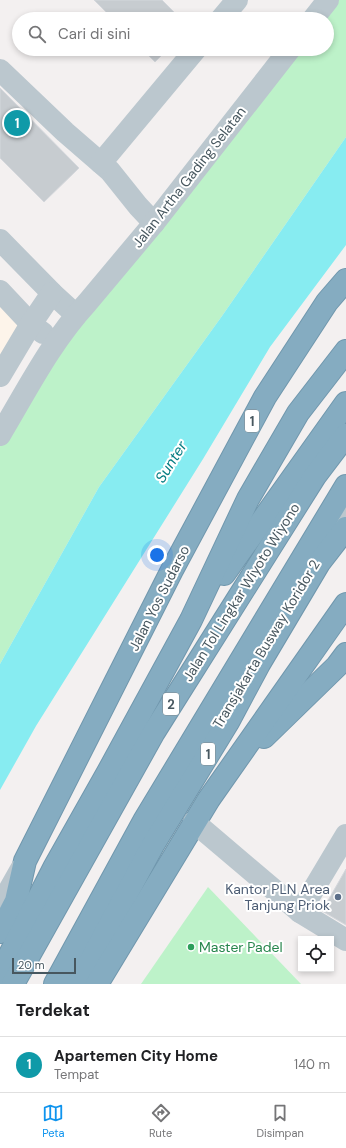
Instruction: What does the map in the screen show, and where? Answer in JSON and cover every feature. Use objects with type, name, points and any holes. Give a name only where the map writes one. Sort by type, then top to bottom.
[{"type":"highway","name":"Jalan Yos Sudarso","points":[[0,932],[16,901],[25,861],[172,570],[265,398],[327,302],[346,280]]},
{"type":"highway","points":[[0,974],[54,868],[191,620],[248,499],[298,413],[346,351]]},
{"type":"highway","points":[[191,620],[346,403]]},
{"type":"highway","name":"Jalan Tol Lingkar Wiyoto Wiyono","points":[[14,984],[154,732],[315,476],[346,435]]},
{"type":"highway","points":[[55,984],[144,821],[346,486]]},
{"type":"highway","name":"1","points":[[78,984],[153,845],[228,722],[259,664],[320,563],[346,528]]},
{"type":"highway","points":[[171,862],[178,827],[328,578],[346,551]]},
{"type":"highway","name":"1","points":[[97,984],[208,799],[346,604]]},
{"type":"highway","points":[[227,773],[337,666],[346,654]]},
{"type":"street","points":[[227,12],[237,0]]},
{"type":"street","points":[[319,12],[328,0]]},
{"type":"street","points":[[101,163],[190,56]]},
{"type":"street","name":"Jalan Artha Gading Selatan","points":[[0,435],[55,342],[154,223],[285,56]]},
{"type":"street","points":[[0,70],[65,132],[110,171],[138,206],[154,223]]},
{"type":"street","points":[[0,240],[52,293],[81,309]]},
{"type":"street","points":[[0,291],[31,324],[55,342]]},
{"type":"street","points":[[0,376],[31,324],[52,293]]},
{"type":"street","points":[[191,620],[259,538],[310,464],[346,418]]},
{"type":"street","name":"Transjakarta Busway Koridor 2","points":[[70,984],[205,744],[278,620],[346,513]]},
{"type":"street","points":[[194,822],[300,912],[346,940]]},
{"type":"street","points":[[300,912],[346,835]]},
{"type":"street","points":[[0,906],[25,861]]},
{"type":"shaded area","points":[[0,291],[31,324],[0,378]]},
{"type":"green space","points":[[329,0],[346,0],[346,137],[222,316],[99,487],[0,664],[0,435],[55,342],[285,56],[334,56],[334,12],[328,12]]},
{"type":"green space","points":[[208,887],[301,984],[141,984]]},
{"type":"water","name":"Sunter","points":[[346,137],[346,245],[270,347],[203,459],[36,726],[0,790],[0,664],[99,487],[222,316]]},
{"type":"building","points":[[94,0],[162,0],[174,12],[106,12]]},
{"type":"building","points":[[149,56],[161,56],[155,62]]},
{"type":"building","points":[[0,88],[79,168],[44,202],[0,158]]},
{"type":"building","name":"Kantor PLN Area Tanjung Priok","points":[[346,869],[346,925],[322,911]]},
{"type":"place","name":"Apartemen City Home","points":[[17,123]]},
{"type":"place","name":"Kantor PLN Area Tanjung Priok","points":[[338,897]]},
{"type":"place","name":"Master Padel","points":[[191,947]]}]
